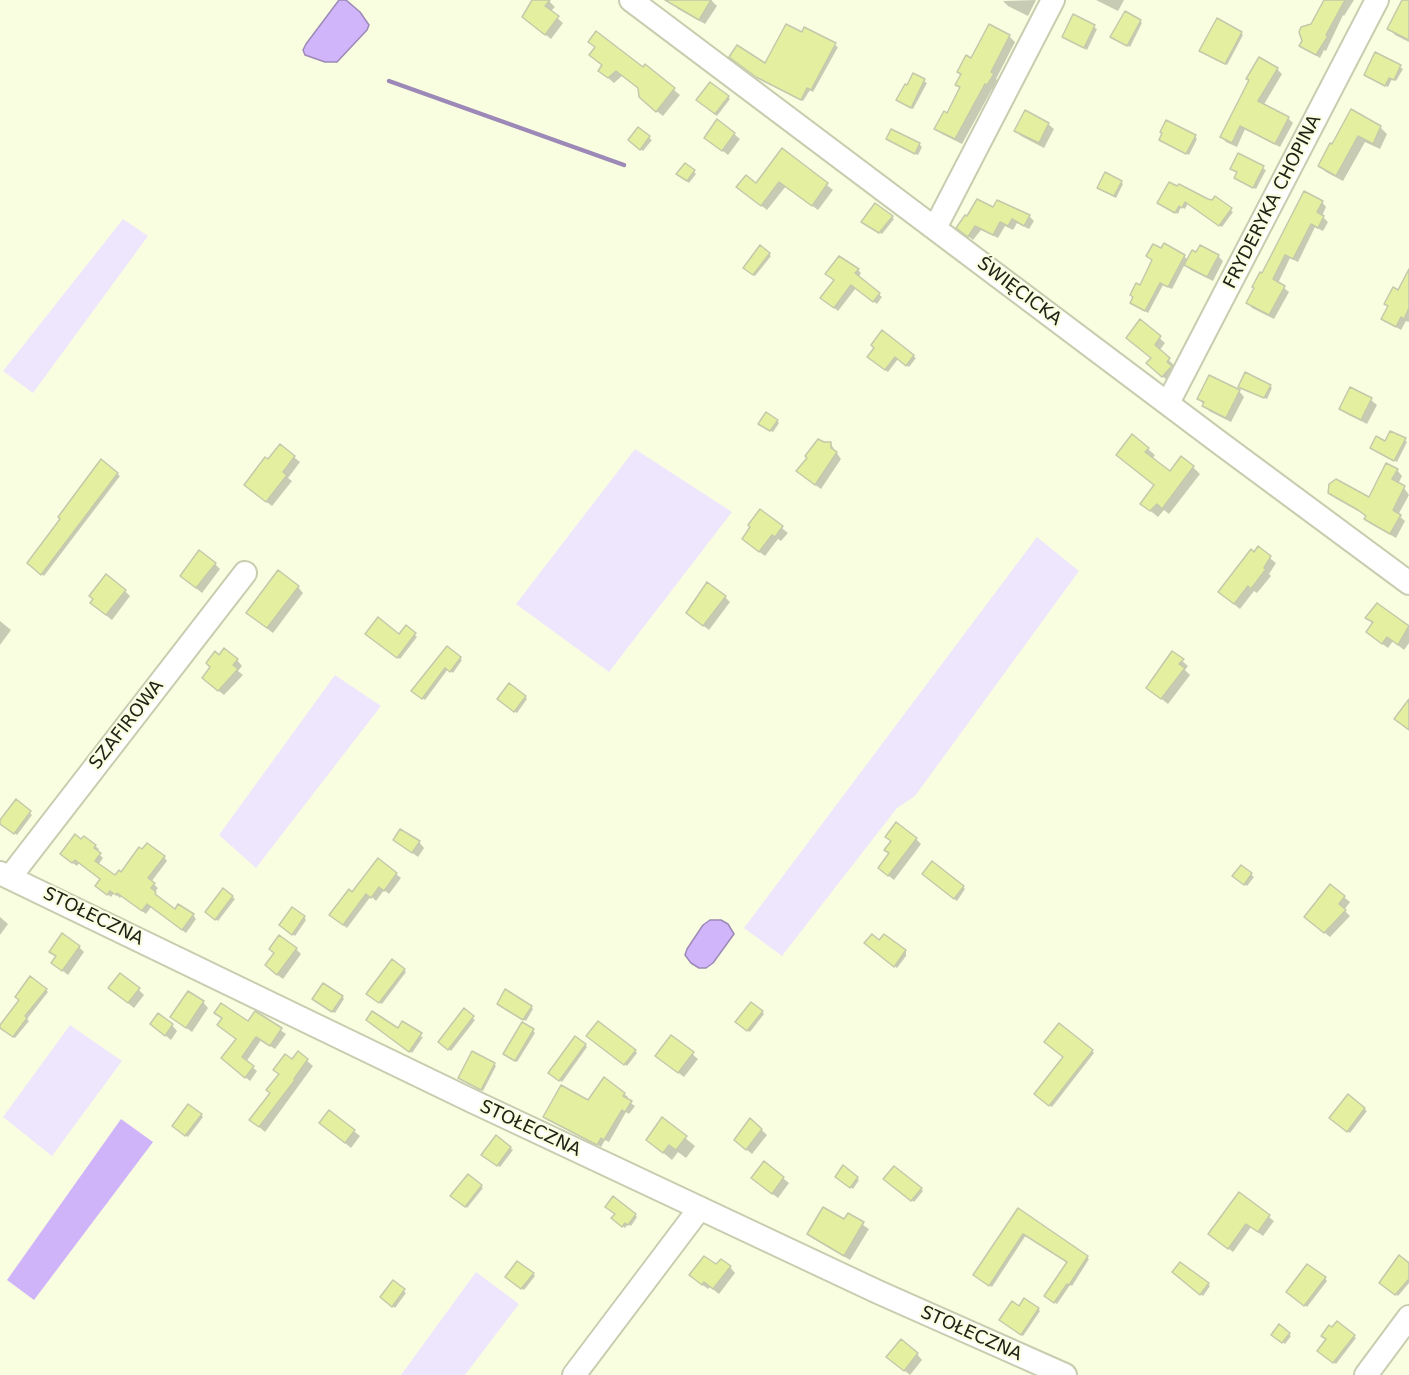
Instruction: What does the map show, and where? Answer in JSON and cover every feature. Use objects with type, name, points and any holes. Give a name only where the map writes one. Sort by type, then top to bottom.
[{"type":"street","name":"ŚWIĘCICKA","points":[[631,0],[1168,403],[1406,572]]},
{"type":"street","points":[[935,228],[1053,0]]},
{"type":"street","name":"FRYDERYKA CHOPINA","points":[[1168,403],[1377,0]]},
{"type":"street","name":"SZAFIROWA","points":[[5,875],[245,573]]},
{"type":"street","name":"STOŁECZNA","points":[[5,875],[472,1101],[878,1292],[1065,1375]]},
{"type":"street","points":[[574,1375],[700,1208]]},
{"type":"street","points":[[1366,1375],[1409,1317]]},
{"type":"shaded area","points":[[339,0],[346,0],[360,12],[369,25],[367,30],[337,62],[325,62],[305,55],[303,50],[306,44]]},
{"type":"shaded area","points":[[123,219],[148,236],[33,393],[3,371]]},
{"type":"shaded area","points":[[635,449],[732,512],[609,672],[516,604]]},
{"type":"shaded area","points":[[1037,537],[1079,571],[915,796],[897,808],[782,956],[744,928]]},
{"type":"shaded area","points":[[335,675],[381,706],[256,868],[219,835]]},
{"type":"shaded area","points":[[710,920],[721,920],[728,924],[734,934],[713,963],[706,968],[699,968],[685,955],[703,925]]},
{"type":"shaded area","points":[[70,1025],[122,1061],[52,1156],[3,1117]]},
{"type":"shaded area","points":[[121,1119],[153,1142],[34,1300],[7,1280]]},
{"type":"shaded area","points":[[476,1272],[519,1304],[465,1375],[401,1375]]},
{"type":"building","points":[[532,0],[550,0],[545,6],[559,16],[545,35],[522,17]]},
{"type":"building","points":[[665,0],[711,0],[699,20]]},
{"type":"building","points":[[1324,0],[1345,0],[1316,55],[1299,46],[1302,41],[1299,32],[1301,27],[1311,24]]},
{"type":"building","points":[[1402,0],[1409,0],[1409,40],[1387,29]]},
{"type":"building","points":[[1125,11],[1141,20],[1127,46],[1110,37]]},
{"type":"building","points":[[1073,14],[1095,25],[1084,48],[1062,37]]},
{"type":"building","points":[[1217,18],[1242,32],[1225,64],[1199,51]]},
{"type":"building","points":[[786,24],[802,32],[804,27],[836,43],[811,90],[807,88],[801,100],[756,77],[729,57],[737,45],[765,63]]},
{"type":"building","points":[[989,24],[1010,35],[991,72],[994,74],[987,85],[985,84],[955,139],[934,129],[944,111],[947,113],[960,87],[955,85],[961,74],[957,72],[966,55],[971,58]]},
{"type":"building","points":[[596,31],[643,67],[645,64],[675,88],[656,112],[639,97],[638,88],[616,71],[608,78],[598,71],[602,65],[589,55],[595,47],[588,42]]},
{"type":"building","points":[[1375,52],[1401,65],[1394,80],[1389,78],[1385,86],[1364,75]]},
{"type":"building","points":[[1259,57],[1278,68],[1258,101],[1289,117],[1275,144],[1240,126],[1232,143],[1220,137],[1249,80],[1246,79]]},
{"type":"building","points":[[913,73],[925,79],[911,108],[896,100]]},
{"type":"building","points":[[710,82],[729,96],[715,114],[696,100]]},
{"type":"building","points":[[1351,109],[1381,126],[1373,144],[1358,136],[1336,176],[1318,166]]},
{"type":"building","points":[[1025,110],[1049,123],[1039,143],[1014,131]]},
{"type":"building","points":[[717,119],[735,133],[722,151],[704,138]]},
{"type":"building","points":[[1166,120],[1196,135],[1186,154],[1159,140]]},
{"type":"building","points":[[638,127],[650,136],[640,150],[628,140]]},
{"type":"building","points":[[891,129],[920,143],[915,154],[886,139]]},
{"type":"building","points":[[782,148],[828,183],[812,206],[779,182],[761,206],[736,187],[746,175],[756,183]]},
{"type":"building","points":[[1238,153],[1264,166],[1253,188],[1234,178],[1237,172],[1230,169]]},
{"type":"building","points":[[685,163],[695,170],[687,181],[676,174]]},
{"type":"building","points":[[1105,172],[1122,181],[1114,196],[1097,188]]},
{"type":"building","points":[[1169,182],[1177,186],[1179,184],[1208,199],[1212,200],[1215,196],[1232,208],[1219,226],[1185,202],[1182,208],[1179,206],[1175,213],[1157,203]]},
{"type":"building","points":[[1304,191],[1323,201],[1317,212],[1324,216],[1318,228],[1311,224],[1293,259],[1285,255],[1273,279],[1285,286],[1269,315],[1246,303],[1254,288],[1252,287],[1260,272],[1262,273]]},
{"type":"building","points":[[977,199],[993,207],[997,200],[1030,215],[1024,226],[1012,219],[1008,226],[1000,222],[993,235],[975,226],[968,237],[956,228],[965,215],[967,216]]},
{"type":"building","points":[[875,203],[893,216],[879,233],[861,222]]},
{"type":"building","points":[[1164,243],[1185,255],[1168,287],[1160,283],[1145,311],[1130,303],[1133,297],[1130,295],[1136,283],[1140,285],[1152,260],[1146,256],[1153,244],[1161,248]]},
{"type":"building","points":[[760,245],[770,253],[753,275],[743,268]]},
{"type":"building","points":[[1200,245],[1219,255],[1207,277],[1184,265],[1192,250],[1196,252]]},
{"type":"building","points":[[839,256],[859,269],[855,273],[880,293],[873,302],[851,285],[834,308],[820,298],[834,280],[825,274]]},
{"type":"building","points":[[1409,269],[1409,308],[1404,319],[1401,317],[1396,327],[1381,319],[1388,306],[1384,304],[1393,287],[1398,290]]},
{"type":"building","points":[[1140,319],[1161,336],[1155,345],[1170,358],[1167,362],[1172,366],[1162,377],[1146,363],[1151,358],[1126,338]]},
{"type":"building","points":[[882,330],[914,355],[906,366],[895,357],[885,370],[867,357],[874,348],[871,345]]},
{"type":"building","points":[[1245,372],[1271,385],[1264,398],[1238,387]]},
{"type":"building","points":[[1209,375],[1240,390],[1226,418],[1202,406],[1204,402],[1197,399]]},
{"type":"building","points":[[1350,387],[1372,398],[1361,420],[1339,409]]},
{"type":"building","points":[[766,412],[778,420],[770,431],[758,424]]},
{"type":"building","points":[[1390,431],[1406,438],[1394,461],[1370,448],[1376,436],[1385,441]]},
{"type":"building","points":[[1132,434],[1149,448],[1145,452],[1170,471],[1181,456],[1194,466],[1162,509],[1157,504],[1150,511],[1140,504],[1154,485],[1116,455]]},
{"type":"building","points":[[818,439],[831,442],[831,448],[837,452],[815,485],[796,471]]},
{"type":"building","points":[[280,444],[295,456],[283,472],[287,475],[266,502],[244,485],[265,457],[268,459]]},
{"type":"building","points":[[101,459],[118,473],[41,575],[27,563]]},
{"type":"building","points":[[1386,463],[1398,469],[1392,479],[1405,486],[1393,510],[1401,515],[1390,534],[1364,519],[1366,516],[1358,510],[1328,493],[1329,484],[1336,479],[1369,497]]},
{"type":"building","points":[[760,509],[783,526],[775,537],[772,535],[759,552],[742,539],[750,527],[748,525]]},
{"type":"building","points":[[1258,546],[1271,556],[1264,568],[1266,569],[1251,589],[1248,586],[1234,604],[1218,592],[1251,549],[1254,552]]},
{"type":"building","points":[[199,550],[216,563],[196,588],[180,576]]},
{"type":"building","points":[[278,570],[299,586],[267,628],[246,613]]},
{"type":"building","points":[[106,574],[126,590],[106,615],[90,603],[93,599],[89,596]]},
{"type":"building","points":[[707,582],[726,596],[703,626],[686,613]]},
{"type":"building","points":[[1377,603],[1409,626],[1398,645],[1387,637],[1382,644],[1366,632],[1373,622],[1365,618]]},
{"type":"building","points":[[378,617],[399,634],[406,625],[416,633],[397,658],[365,634]]},
{"type":"building","points":[[447,646],[461,657],[450,672],[445,668],[422,699],[411,691]]},
{"type":"building","points":[[224,648],[238,659],[233,665],[238,669],[218,691],[202,678],[210,667],[206,663],[215,651],[219,655]]},
{"type":"building","points":[[1172,651],[1184,659],[1179,664],[1185,668],[1161,699],[1146,688]]},
{"type":"building","points":[[509,683],[526,696],[514,712],[497,699]]},
{"type":"building","points":[[1409,699],[1409,730],[1394,719]]},
{"type":"building","points":[[16,799],[31,811],[14,834],[0,824],[0,820]]},
{"type":"building","points":[[896,822],[917,838],[888,876],[878,868],[889,853],[884,850],[891,841],[885,837]]},
{"type":"building","points":[[400,829],[420,841],[412,853],[393,840]]},
{"type":"building","points":[[75,834],[81,839],[84,836],[96,845],[94,848],[101,853],[95,861],[115,875],[119,870],[121,872],[139,847],[142,849],[147,843],[165,856],[148,878],[155,883],[151,888],[156,892],[155,894],[175,909],[178,904],[194,914],[182,930],[147,904],[142,911],[117,893],[116,895],[110,891],[107,895],[95,886],[100,879],[75,860],[72,863],[60,854]]},
{"type":"building","points":[[378,858],[397,873],[384,891],[379,887],[371,898],[366,894],[343,925],[329,915],[349,889],[352,892]]},
{"type":"building","points":[[932,861],[964,886],[954,899],[922,874]]},
{"type":"building","points":[[1241,865],[1252,873],[1244,885],[1232,876]]},
{"type":"building","points":[[1330,884],[1345,896],[1339,904],[1346,910],[1324,933],[1304,917]]},
{"type":"building","points":[[223,888],[233,896],[215,920],[205,912]]},
{"type":"building","points":[[292,907],[305,916],[292,935],[279,925]]},
{"type":"building","points":[[62,933],[80,946],[62,971],[51,963],[56,956],[49,952]]},
{"type":"building","points":[[872,934],[879,940],[884,934],[906,950],[894,967],[864,943]]},
{"type":"building","points":[[279,935],[297,948],[277,975],[265,965],[274,953],[269,949]]},
{"type":"building","points":[[392,959],[405,969],[379,1003],[366,994]]},
{"type":"building","points":[[120,973],[140,988],[128,1003],[108,988]]},
{"type":"building","points":[[30,976],[47,989],[25,1016],[27,1018],[13,1037],[0,1028],[0,1025],[19,1000],[15,997]]},
{"type":"building","points":[[323,983],[343,996],[332,1012],[312,999]]},
{"type":"building","points":[[505,989],[532,1006],[523,1020],[497,1004]]},
{"type":"building","points":[[188,991],[204,1001],[186,1028],[170,1017]]},
{"type":"building","points":[[751,1002],[763,1011],[747,1031],[735,1022]]},
{"type":"building","points":[[221,1003],[248,1021],[255,1011],[282,1028],[270,1046],[256,1037],[242,1057],[254,1066],[245,1078],[221,1058],[236,1039],[217,1025],[222,1018],[214,1013]]},
{"type":"building","points":[[464,1008],[474,1016],[448,1050],[438,1042]]},
{"type":"building","points":[[372,1011],[398,1028],[402,1021],[422,1033],[409,1052],[366,1020]]},
{"type":"building","points":[[158,1013],[173,1024],[165,1036],[150,1024]]},
{"type":"building","points":[[598,1021],[636,1050],[624,1065],[586,1036]]},
{"type":"building","points":[[522,1022],[534,1029],[515,1061],[503,1054]]},
{"type":"building","points":[[1059,1023],[1093,1050],[1049,1106],[1034,1094],[1063,1057],[1044,1042]]},
{"type":"building","points":[[671,1035],[694,1052],[678,1073],[655,1056]]},
{"type":"building","points":[[575,1036],[586,1044],[559,1081],[548,1073]]},
{"type":"building","points":[[298,1051],[308,1059],[259,1127],[249,1120],[270,1093],[266,1090],[279,1074],[273,1070],[285,1054],[292,1059]]},
{"type":"building","points":[[472,1051],[495,1063],[481,1090],[458,1078]]},
{"type":"building","points":[[604,1077],[625,1093],[623,1096],[632,1101],[625,1112],[622,1110],[604,1140],[601,1138],[597,1145],[543,1117],[561,1085],[588,1100]]},
{"type":"building","points":[[1348,1094],[1365,1108],[1347,1132],[1329,1118]]},
{"type":"building","points":[[188,1104],[202,1114],[185,1136],[172,1126]]},
{"type":"building","points":[[329,1110],[355,1130],[345,1143],[319,1123]]},
{"type":"building","points":[[662,1117],[687,1136],[676,1150],[669,1145],[663,1153],[646,1140]]},
{"type":"building","points":[[750,1118],[762,1129],[746,1150],[734,1140]]},
{"type":"building","points":[[496,1135],[511,1147],[497,1166],[481,1155]]},
{"type":"building","points":[[764,1161],[784,1177],[772,1194],[751,1178]]},
{"type":"building","points":[[843,1165],[858,1177],[850,1188],[835,1177]]},
{"type":"building","points":[[894,1166],[922,1188],[911,1201],[883,1179]]},
{"type":"building","points":[[468,1174],[482,1185],[465,1207],[450,1196]]},
{"type":"building","points":[[1239,1192],[1270,1215],[1258,1232],[1246,1224],[1228,1249],[1208,1234]]},
{"type":"building","points":[[613,1196],[636,1214],[628,1225],[625,1223],[622,1227],[611,1218],[615,1214],[605,1207]]},
{"type":"building","points":[[823,1207],[844,1219],[848,1213],[864,1222],[844,1256],[807,1234]]},
{"type":"building","points":[[1018,1208],[1088,1256],[1054,1303],[1044,1296],[1067,1262],[1023,1234],[989,1286],[973,1275]]},
{"type":"building","points":[[1399,1255],[1409,1263],[1409,1279],[1395,1295],[1379,1283]]},
{"type":"building","points":[[704,1256],[716,1264],[721,1259],[731,1266],[713,1289],[704,1282],[702,1285],[689,1275]]},
{"type":"building","points":[[517,1261],[534,1273],[521,1289],[505,1277]]},
{"type":"building","points":[[1180,1262],[1209,1283],[1200,1295],[1172,1272]]},
{"type":"building","points":[[1307,1264],[1326,1277],[1304,1306],[1286,1292]]},
{"type":"building","points":[[393,1280],[405,1289],[392,1307],[380,1297]]},
{"type":"building","points":[[1024,1298],[1039,1308],[1021,1335],[999,1320],[1012,1301],[1019,1306]]},
{"type":"building","points":[[1337,1321],[1355,1335],[1333,1363],[1317,1351],[1326,1339],[1321,1336],[1329,1325],[1332,1327]]},
{"type":"building","points":[[1279,1324],[1290,1333],[1282,1343],[1271,1335]]},
{"type":"building","points":[[901,1339],[918,1353],[904,1371],[886,1357]]},
{"type":"waterway","points":[[389,81],[624,165]]}]
